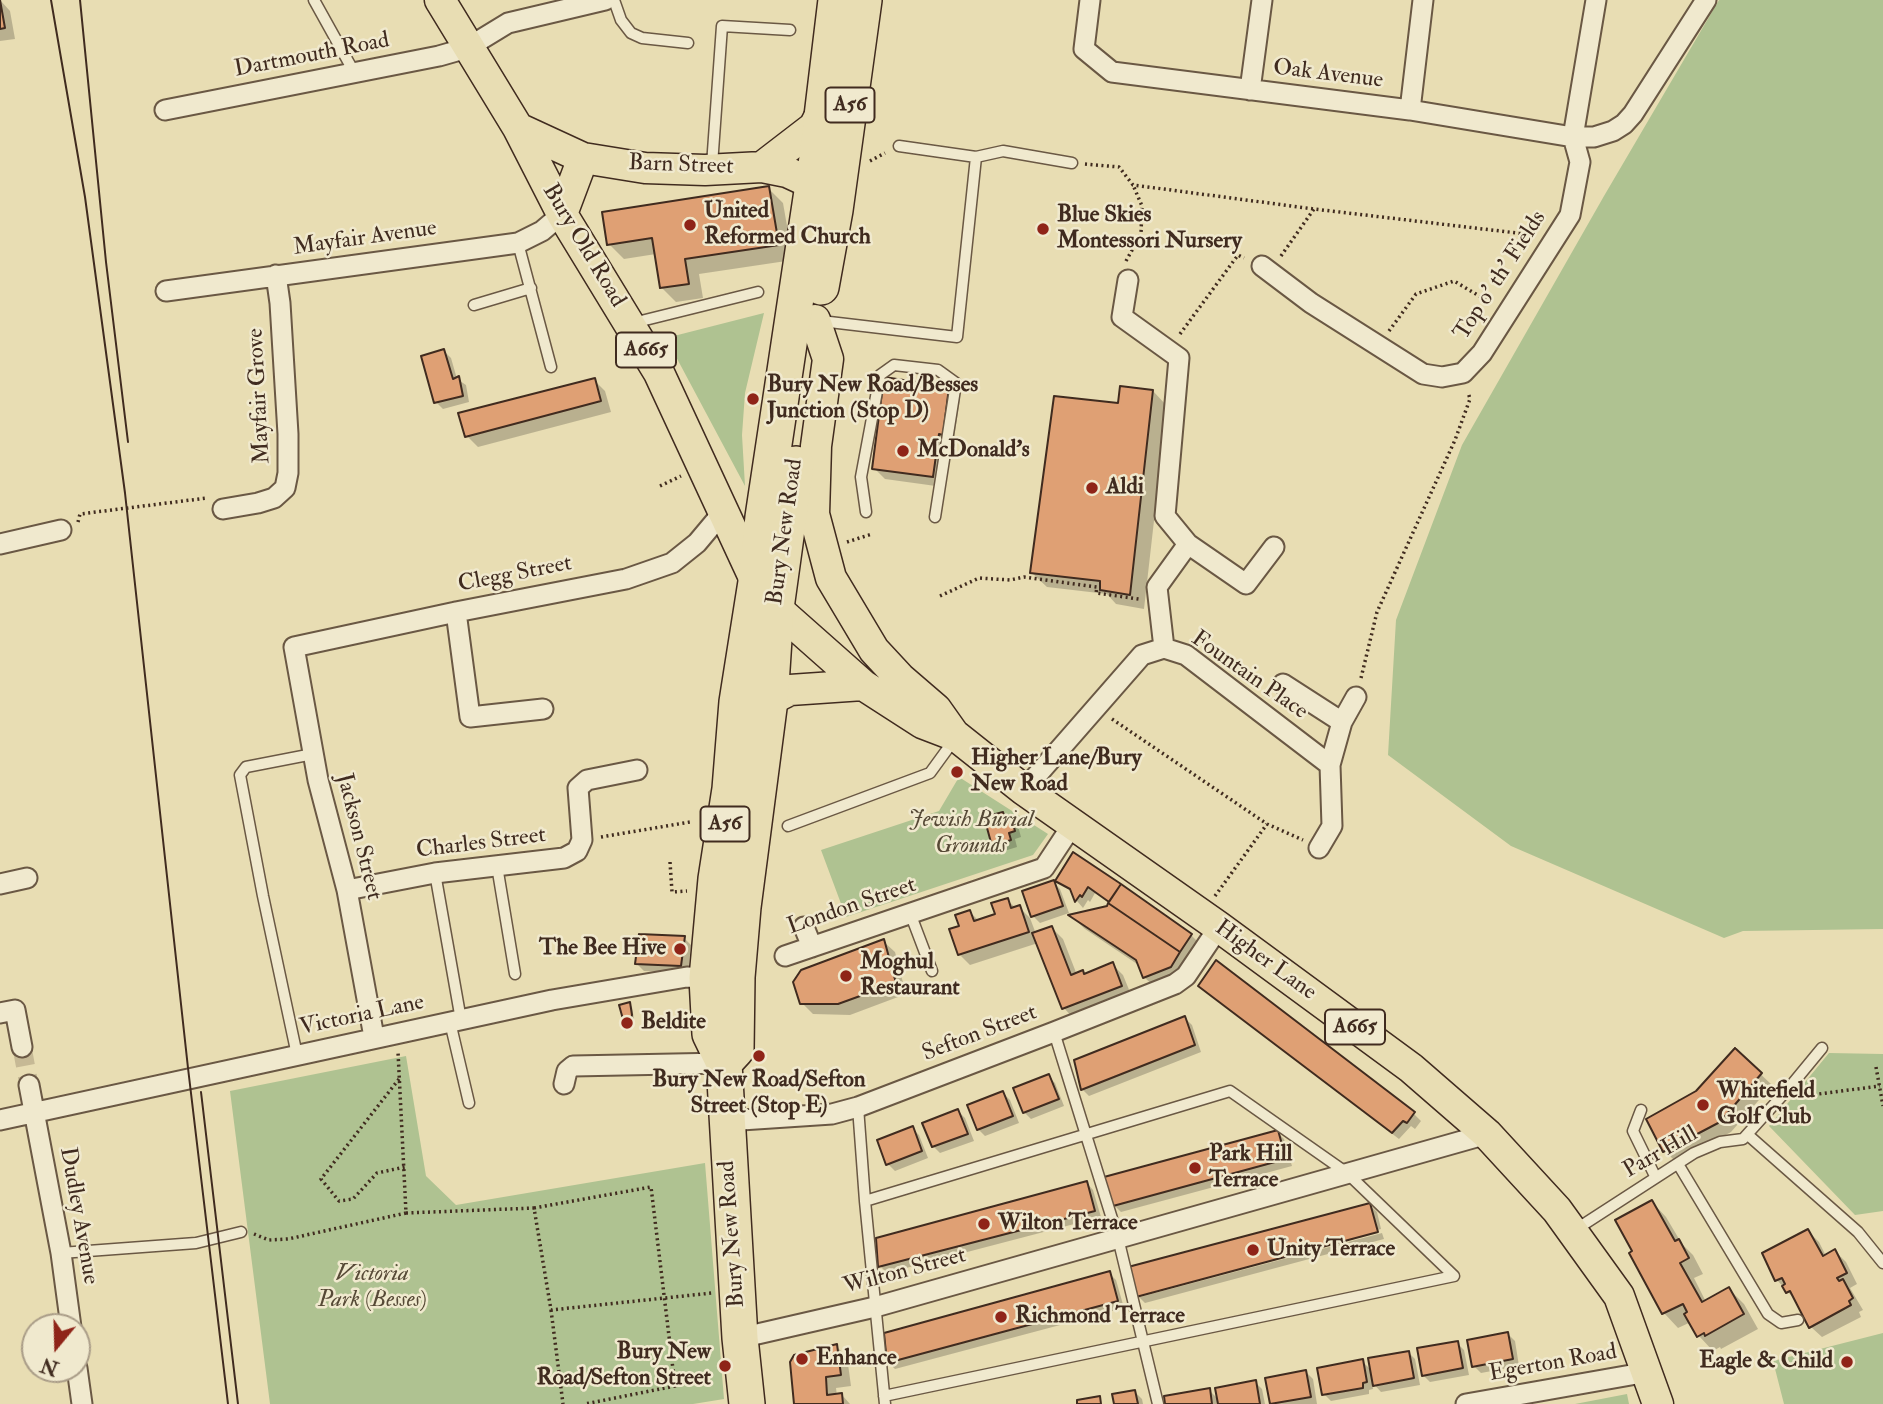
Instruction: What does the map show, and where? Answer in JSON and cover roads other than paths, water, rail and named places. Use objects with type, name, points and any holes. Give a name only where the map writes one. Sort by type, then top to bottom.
[{"type":"highway","name":"Bury New Road","points":[[722,977],[716,879],[730,789],[737,702],[766,595],[815,320],[824,197],[823,110],[836,0]]},
{"type":"highway","name":"Bury New Road","points":[[747,1404],[740,1338],[724,1063],[710,1034],[722,977],[743,907],[770,700],[763,517],[864,0]]},
{"type":"main road","name":"Bury Old Road","points":[[440,0],[517,128],[562,214],[659,373],[723,512],[766,595]]},
{"type":"main road","points":[[762,167],[814,127],[823,110]]},
{"type":"main road","name":"Barn Street","points":[[517,128],[583,158],[645,168],[762,167],[787,172],[824,197]]},
{"type":"main road","points":[[562,214],[583,158]]},
{"type":"main road","points":[[815,320],[828,359],[816,446],[814,514],[831,578],[874,650],[936,709],[956,736]]},
{"type":"main road","name":"Higher Lane","points":[[766,595],[863,685],[922,723],[956,736],[1024,790],[1219,927],[1410,1068],[1487,1134],[1557,1210],[1619,1296],[1658,1404]]},
{"type":"main road","points":[[770,700],[790,690],[863,685]]},
{"type":"street","name":"Dartmouth Road","points":[[165,110],[439,56],[467,48],[508,23],[605,0]]},
{"type":"street","name":"Oak Avenue","points":[[1090,0],[1084,49],[1112,72],[1410,110],[1573,137],[1594,137],[1613,131],[1633,114],[1706,0]]},
{"type":"street","points":[[1250,90],[1262,0]]},
{"type":"street","points":[[1410,110],[1423,0]]},
{"type":"street","name":"Top o' th' Fields","points":[[1266,268],[1311,303],[1423,374],[1442,377],[1463,373],[1482,354],[1570,215],[1580,162],[1573,137],[1596,0]]},
{"type":"street","name":"Mayfair Avenue","points":[[166,291],[518,243],[541,231],[562,214]]},
{"type":"street","name":"Mayfair Grove","points":[[220,503],[258,503],[274,498],[285,488],[288,473],[288,434],[276,275]]},
{"type":"street","points":[[1128,279],[1122,317],[1179,358],[1165,516],[1188,544],[1246,584],[1274,547]]},
{"type":"street","name":"Clegg Street","points":[[294,648],[456,612],[626,579],[671,563],[697,544],[723,512]]},
{"type":"street","points":[[0,544],[61,530]]},
{"type":"street","points":[[1164,648],[1157,587],[1188,544]]},
{"type":"street","points":[[456,612],[470,717],[543,709]]},
{"type":"street","name":"Jackson Street","points":[[294,648],[318,780],[347,890],[374,1038]]},
{"type":"street","name":"Fountain Place","points":[[1024,790],[1142,655],[1164,648],[1186,655],[1330,765]]},
{"type":"street","points":[[1283,684],[1342,722]]},
{"type":"street","points":[[1319,848],[1332,826],[1330,765],[1342,722],[1356,697]]},
{"type":"street","name":"Charles Street","points":[[347,890],[435,873],[564,858],[577,850],[582,840],[578,788],[587,780],[637,770]]},
{"type":"street","name":"London Street","points":[[785,956],[1044,868],[1073,824]]},
{"type":"street","points":[[0,884],[27,878]]},
{"type":"street","points":[[804,927],[812,947]]},
{"type":"street","name":"Sefton Street","points":[[726,1121],[832,1114],[858,1107],[1055,1032],[1175,984],[1186,976],[1219,927]]},
{"type":"street","name":"Victoria Lane","points":[[0,1120],[593,993],[687,977],[722,977]]},
{"type":"street","points":[[0,1013],[15,1010],[22,1048]]},
{"type":"street","points":[[564,1084],[567,1071],[573,1066],[586,1064],[724,1063]]},
{"type":"street","name":"Dudley Avenue","points":[[29,1085],[61,1253],[69,1313]]},
{"type":"street","name":"Wilton Street","points":[[740,1338],[875,1307],[1487,1134]]},
{"type":"street","name":"Egerton Road","points":[[1466,1404],[1648,1372]]},
{"type":"street","points":[[79,1383],[82,1404]]},
{"type":"lane","points":[[314,0],[354,72]]},
{"type":"lane","points":[[614,0],[621,20],[631,33],[642,38],[688,43]]},
{"type":"lane","points":[[712,169],[722,26],[790,30]]},
{"type":"lane","points":[[899,146],[976,157],[1003,151],[1072,163]]},
{"type":"lane","points":[[815,320],[957,337],[976,157]]},
{"type":"lane","points":[[518,243],[551,367]]},
{"type":"lane","points":[[474,304],[531,288]]},
{"type":"lane","points":[[630,324],[758,292]]},
{"type":"lane","points":[[866,512],[861,477],[872,415],[880,375],[894,365],[939,370],[956,383],[935,517]]},
{"type":"lane","points":[[788,826],[930,773],[956,736]]},
{"type":"lane","points":[[297,1055],[240,775],[246,767],[313,754]]},
{"type":"lane","points":[[497,866],[515,974]]},
{"type":"lane","points":[[435,873],[468,1103]]},
{"type":"lane","points":[[910,913],[932,971]]},
{"type":"lane","points":[[1055,1032],[1118,1238],[1158,1404]]},
{"type":"lane","points":[[1822,1048],[1748,1135],[1858,1232],[1883,1263]]},
{"type":"lane","points":[[858,1107],[864,1201],[885,1400],[1143,1341],[1454,1276],[1347,1173],[1230,1091],[864,1201]]},
{"type":"lane","points":[[1641,1110],[1633,1131],[1656,1176]]},
{"type":"lane","name":"Parr Hill","points":[[1573,1231],[1694,1153],[1720,1142],[1742,1139],[1748,1135]]},
{"type":"lane","points":[[1678,1164],[1768,1314],[1781,1323],[1798,1320]]},
{"type":"lane","points":[[61,1253],[196,1243],[241,1233]]},
{"type":"tunnel","points":[[22,1047],[29,1085]]},
{"type":"tram line","points":[[51,0],[85,197],[125,493],[228,1404]]},
{"type":"tram line","points":[[80,0],[106,262],[128,442]]},
{"type":"tram line","points":[[201,1092],[238,1404]]},
{"type":"place","name":"United Reformed Church","points":[[690,225]]},
{"type":"place","name":"Blue Skies Montessori Nursery","points":[[1043,229]]},
{"type":"place","name":"Bury New Road/Besses Junction (Stop D)","points":[[753,399]]},
{"type":"place","name":"McDonald's","points":[[903,451]]},
{"type":"place","name":"Aldi","points":[[1092,488]]},
{"type":"place","name":"Higher Lane/Bury New Road","points":[[957,772]]},
{"type":"place","name":"The Bee Hive","points":[[680,949]]},
{"type":"place","name":"Moghul Restaurant","points":[[846,976]]},
{"type":"place","name":"Beldite","points":[[627,1023]]},
{"type":"place","name":"Bury New Road/Sefton Street (Stop E)","points":[[759,1056]]},
{"type":"place","name":"Whitefield Golf Club","points":[[1703,1105]]},
{"type":"place","name":"Park Hill Terrace","points":[[1195,1168]]},
{"type":"place","name":"Wilton Terrace","points":[[984,1224]]},
{"type":"place","name":"Unity Terrace","points":[[1253,1250]]},
{"type":"place","name":"Richmond Terrace","points":[[1001,1317]]},
{"type":"place","name":"Enhance","points":[[802,1359]]},
{"type":"place","name":"Eagle & Child","points":[[1847,1362]]},
{"type":"place","name":"Bury New Road/Sefton Street","points":[[725,1366]]},
{"type":"park label","name":"Jewish Burial Grounds","points":[[971,834]]},
{"type":"park label","name":"Victoria Park (Besses)","points":[[372,1288]]}]
